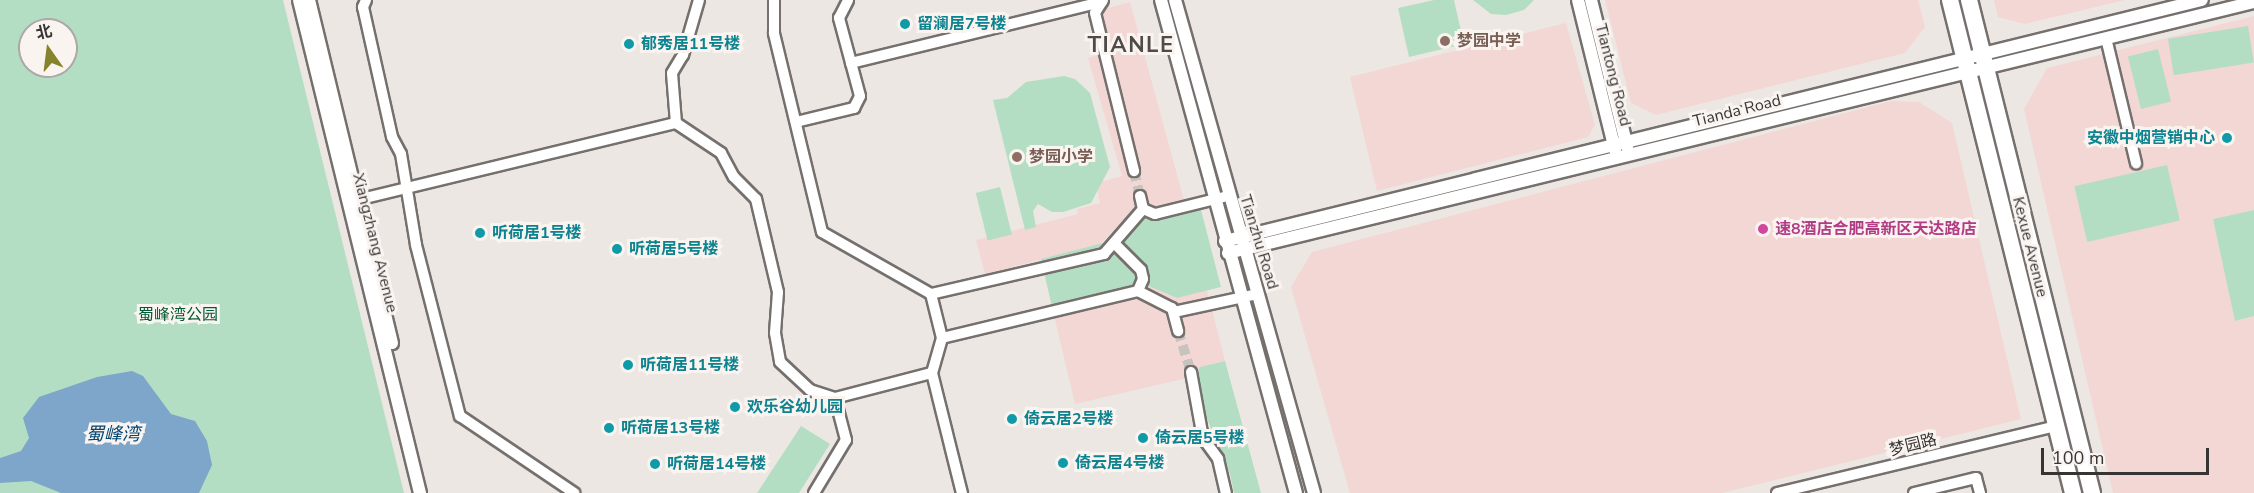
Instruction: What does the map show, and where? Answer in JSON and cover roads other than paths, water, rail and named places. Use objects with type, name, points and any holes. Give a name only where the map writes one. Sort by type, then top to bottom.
[{"type":"main road","name":"Kexue Avenue","points":[[1950,0],[1975,63],[2092,493]]},
{"type":"main road","name":"Kexue Avenue","points":[[1969,0],[1975,63],[2073,493]]},
{"type":"street","name":"Xiangzhang Avenue","points":[[299,0],[420,493]]},
{"type":"street","name":"Xiangzhang Avenue","points":[[309,0],[428,493]]},
{"type":"street","points":[[366,0],[363,7],[406,189],[416,245],[460,416],[574,493]]},
{"type":"street","points":[[676,123],[672,73],[683,55],[699,0]]},
{"type":"street","points":[[774,0],[774,33],[822,232],[931,294],[1104,254],[1143,208]]},
{"type":"street","points":[[796,122],[854,108],[860,96],[839,18],[848,0]]},
{"type":"street","name":"Tianzhu Road","points":[[1161,0],[1240,298],[1296,493]]},
{"type":"street","name":"Tianzhu Road","points":[[1175,0],[1228,196],[1314,493]]},
{"type":"street","name":"Tiantong Road","points":[[1578,0],[1623,155]]},
{"type":"street","name":"Tiantong Road","points":[[1591,0],[1619,143]]},
{"type":"street","name":"Tianda Road","points":[[1242,243],[1623,155],[1975,63],[2202,0]]},
{"type":"street","points":[[851,63],[1103,1]]},
{"type":"street","points":[[1103,1],[1095,13],[1134,171]]},
{"type":"street","name":"Tianda Road","points":[[1227,247],[1619,143],[1975,63],[2106,38],[2254,2]]},
{"type":"street","points":[[2106,38],[2136,164]]},
{"type":"street","points":[[357,200],[676,123],[722,153],[734,177],[756,199],[778,292],[775,333],[780,362],[810,390],[835,398],[932,374]]},
{"type":"street","points":[[1140,196],[1143,208],[1155,214],[1228,196]]},
{"type":"street","points":[[1114,243],[1142,270],[1143,279],[1138,291]]},
{"type":"street","points":[[942,338],[1138,291],[1174,312],[1258,294]]},
{"type":"street","points":[[931,294],[942,338],[932,374],[962,493]]},
{"type":"street","points":[[1174,312],[1178,331]]},
{"type":"street","points":[[1191,372],[1203,438],[1218,459],[1226,493]]},
{"type":"street","points":[[814,493],[846,440],[835,398]]},
{"type":"street","name":"梦园路","points":[[1778,493],[2056,426]]},
{"type":"street","points":[[1914,493],[1977,478],[1980,493]]},
{"type":"water","name":"蜀峰湾","points":[[132,371],[143,376],[171,414],[195,421],[207,441],[212,465],[199,493],[61,493],[31,481],[0,483],[0,458],[21,451],[29,438],[23,418],[39,397],[97,377]]},
{"type":"tunnel","points":[[1134,171],[1140,196]]},
{"type":"tunnel","points":[[1178,331],[1191,372]]},
{"type":"place","name":"留澜居7号楼","points":[[905,24]]},
{"type":"place","name":"梦园中学","points":[[1445,41]]},
{"type":"place","name":"郁秀居11号楼","points":[[629,44]]},
{"type":"place","name":"安徽中烟营销中心","points":[[2227,138]]},
{"type":"place","name":"梦园小学","points":[[1017,157]]},
{"type":"place","name":"速8酒店合肥高新区天达路店","points":[[1763,229]]},
{"type":"place","name":"听荷居1号楼","points":[[480,233]]},
{"type":"place","name":"听荷居5号楼","points":[[617,249]]},
{"type":"place","name":"听荷居11号楼","points":[[628,365]]},
{"type":"place","name":"欢乐谷幼儿园","points":[[735,407]]},
{"type":"place","name":"倚云居2号楼","points":[[1012,419]]},
{"type":"place","name":"听荷居13号楼","points":[[609,428]]},
{"type":"place","name":"倚云居5号楼","points":[[1143,438]]},
{"type":"place","name":"倚云居4号楼","points":[[1063,463]]},
{"type":"place","name":"听荷居14号楼","points":[[655,464]]},
{"type":"district","name":"TIANLE","points":[[1131,46]]},
{"type":"park label","name":"蜀峰湾公园","points":[[178,315]]}]
